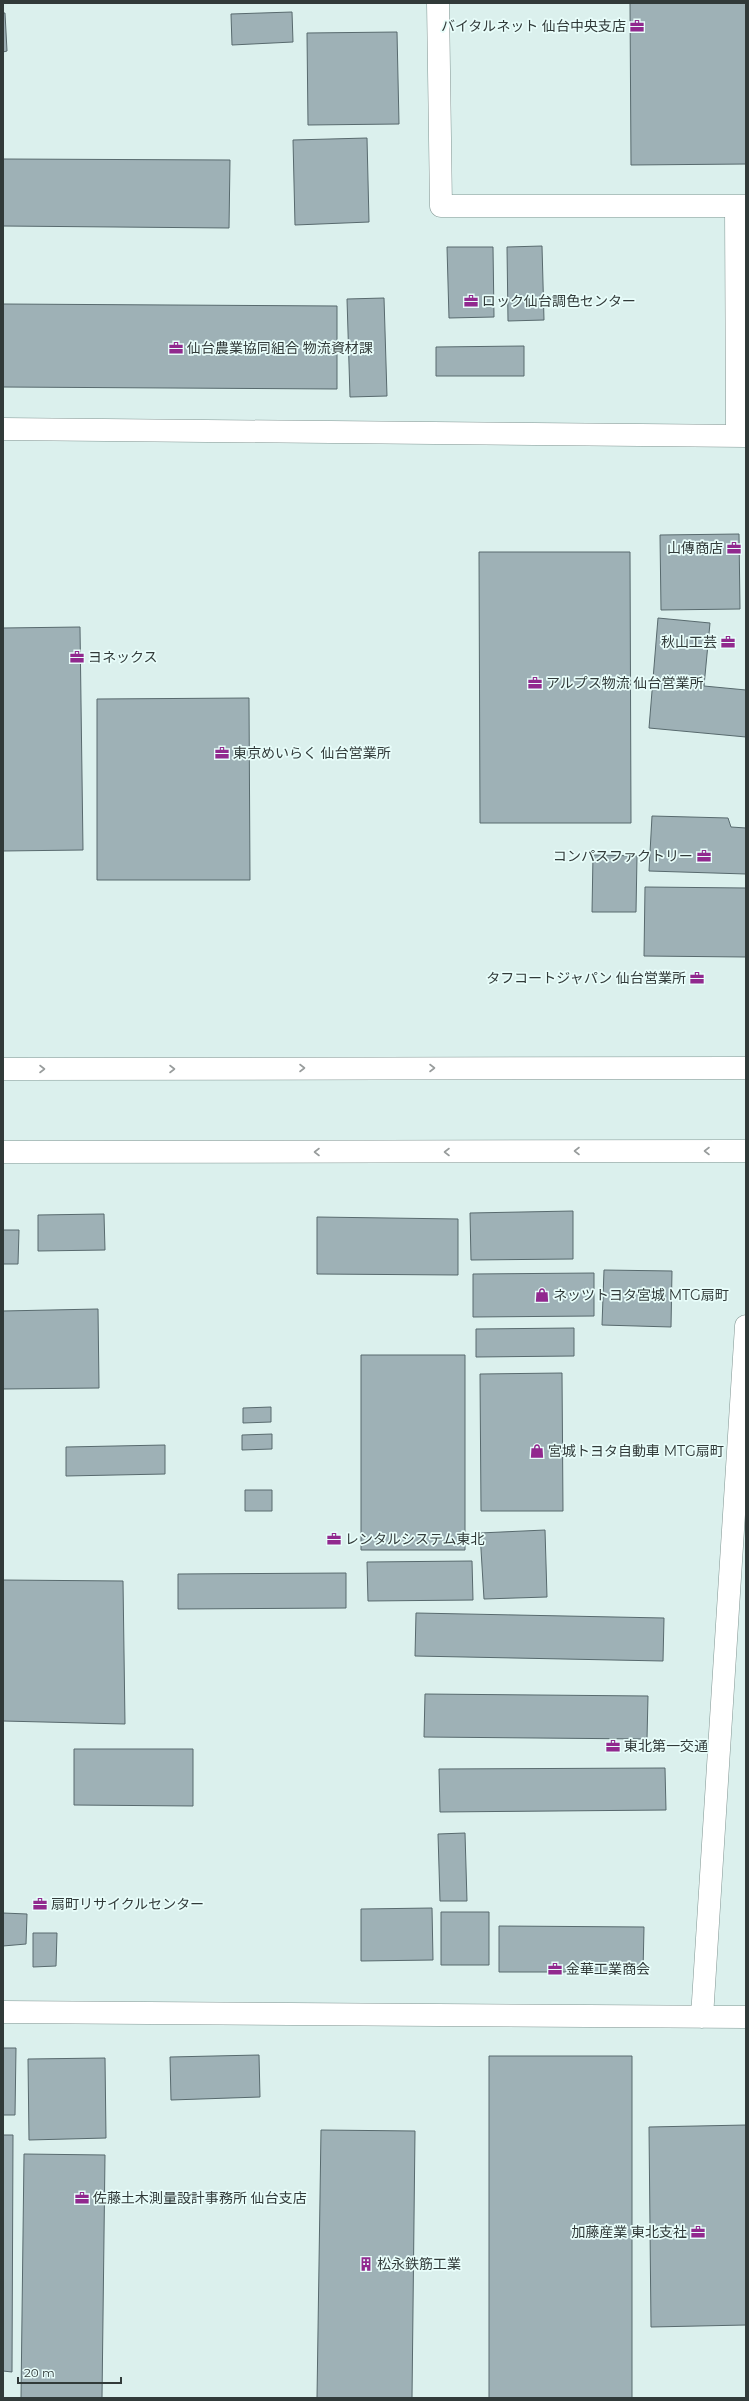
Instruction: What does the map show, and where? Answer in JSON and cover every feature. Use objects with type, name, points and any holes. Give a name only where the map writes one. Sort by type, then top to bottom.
[{"type":"street","points":[[3,429],[742,436],[741,206],[441,206],[438,3]]},
{"type":"street","points":[[3,1069],[746,1068]]},
{"type":"street","points":[[3,1152],[746,1151]]},
{"type":"street","points":[[702,2017],[746,1326]]},
{"type":"street","points":[[3,2012],[746,2017]]},
{"type":"building","points":[[630,3],[746,3],[746,164],[631,165]]},
{"type":"building","points":[[292,12],[293,42],[232,45],[231,14]]},
{"type":"building","points":[[3,13],[5,13],[7,51],[3,52]]},
{"type":"building","points":[[397,32],[399,124],[308,125],[307,33]]},
{"type":"building","points":[[367,138],[369,222],[295,225],[293,140]]},
{"type":"building","points":[[3,159],[230,160],[229,228],[3,226]]},
{"type":"building","points":[[542,246],[544,320],[508,321],[507,247]]},
{"type":"building","points":[[447,247],[493,247],[494,317],[449,318]]},
{"type":"building","points":[[384,298],[387,396],[350,397],[347,299]]},
{"type":"building","points":[[3,304],[337,306],[337,389],[3,387]]},
{"type":"building","points":[[524,346],[524,376],[436,376],[436,347]]},
{"type":"building","points":[[739,534],[740,609],[661,610],[660,535]]},
{"type":"building","points":[[479,552],[630,552],[631,823],[480,823]]},
{"type":"building","points":[[658,618],[710,623],[704,686],[746,690],[746,737],[649,728]]},
{"type":"building","points":[[80,627],[83,850],[3,851],[3,628]]},
{"type":"building","points":[[249,698],[250,880],[97,880],[97,699]]},
{"type":"building","points":[[652,816],[728,818],[731,827],[746,828],[746,874],[649,871]]},
{"type":"building","points":[[593,855],[637,856],[636,912],[592,912]]},
{"type":"building","points":[[645,887],[746,888],[746,957],[644,956]]},
{"type":"building","points":[[573,1211],[573,1259],[471,1260],[470,1213]]},
{"type":"building","points":[[104,1214],[105,1250],[38,1251],[38,1215]]},
{"type":"building","points":[[317,1217],[458,1219],[458,1275],[317,1274]]},
{"type":"building","points":[[3,1230],[19,1230],[18,1264],[3,1264]]},
{"type":"building","points":[[604,1270],[672,1271],[671,1327],[602,1325]]},
{"type":"building","points":[[594,1273],[594,1316],[473,1317],[473,1274]]},
{"type":"building","points":[[98,1309],[99,1388],[3,1389],[3,1311]]},
{"type":"building","points":[[574,1328],[574,1356],[476,1357],[476,1329]]},
{"type":"building","points":[[361,1355],[465,1355],[465,1550],[361,1550]]},
{"type":"building","points":[[562,1373],[563,1511],[481,1511],[480,1374]]},
{"type":"building","points":[[271,1407],[271,1422],[243,1423],[243,1408]]},
{"type":"building","points":[[272,1434],[272,1449],[242,1450],[242,1435]]},
{"type":"building","points":[[165,1445],[165,1474],[66,1476],[66,1447]]},
{"type":"building","points":[[245,1490],[272,1490],[272,1511],[245,1511]]},
{"type":"building","points":[[545,1530],[547,1597],[484,1599],[480,1533]]},
{"type":"building","points":[[472,1561],[473,1600],[368,1601],[367,1562]]},
{"type":"building","points":[[346,1573],[346,1608],[178,1609],[178,1574]]},
{"type":"building","points":[[3,1580],[123,1581],[125,1724],[3,1721]]},
{"type":"building","points":[[416,1613],[664,1618],[663,1661],[415,1656]]},
{"type":"building","points":[[425,1694],[648,1696],[647,1739],[424,1737]]},
{"type":"building","points":[[74,1749],[193,1749],[193,1806],[74,1805]]},
{"type":"building","points":[[665,1768],[666,1810],[440,1812],[439,1769]]},
{"type":"building","points":[[465,1833],[467,1901],[440,1901],[438,1834]]},
{"type":"building","points":[[432,1908],[433,1960],[361,1961],[361,1909]]},
{"type":"building","points":[[441,1912],[489,1912],[489,1965],[441,1965]]},
{"type":"building","points":[[3,1913],[27,1914],[26,1944],[3,1946]]},
{"type":"building","points":[[499,1926],[644,1927],[643,1972],[499,1972]]},
{"type":"building","points":[[33,1933],[57,1933],[56,1966],[33,1967]]},
{"type":"building","points":[[3,2048],[16,2048],[15,2115],[3,2115]]},
{"type":"building","points":[[259,2055],[260,2097],[171,2100],[170,2057]]},
{"type":"building","points":[[489,2056],[632,2056],[632,2398],[489,2398]]},
{"type":"building","points":[[105,2058],[106,2138],[29,2140],[28,2059]]},
{"type":"building","points":[[746,2125],[746,2325],[651,2327],[649,2127]]},
{"type":"building","name":"松永鉄筋工業","points":[[321,2130],[415,2131],[412,2398],[317,2398]]},
{"type":"building","points":[[3,2135],[13,2135],[12,2372],[3,2371]]},
{"type":"building","points":[[24,2154],[105,2155],[102,2398],[21,2398]]},
{"type":"place","name":"バイタルネット 仙台中央支店","points":[[637,26]]},
{"type":"place","name":"ロック仙台調色センター","points":[[471,301]]},
{"type":"place","name":"仙台農業協同組合 物流資材課","points":[[176,348]]},
{"type":"place","name":"山傳商店","points":[[734,548]]},
{"type":"place","name":"秋山工芸","points":[[728,642]]},
{"type":"place","name":"ヨネックス","points":[[77,657]]},
{"type":"place","name":"アルプス物流 仙台営業所","points":[[535,683]]},
{"type":"place","name":"東京めいらく 仙台営業所","points":[[222,753]]},
{"type":"place","name":"コンパスファクトリー","points":[[704,856]]},
{"type":"place","name":"タフコートジャパン 仙台営業所","points":[[697,978]]},
{"type":"place","name":"ネッツトヨタ宮城 MTG扇町","points":[[542,1295]]},
{"type":"place","name":"宮城トヨタ自動車 MTG扇町","points":[[537,1451]]},
{"type":"place","name":"レンタルシステム東北","points":[[334,1539]]},
{"type":"place","name":"東北第一交通","points":[[613,1746]]},
{"type":"place","name":"扇町リサイクルセンター","points":[[40,1904]]},
{"type":"place","name":"金華工業商会","points":[[555,1969]]},
{"type":"place","name":"佐藤土木測量設計事務所 仙台支店","points":[[82,2198]]},
{"type":"place","name":"加藤産業 東北支社","points":[[698,2232]]},
{"type":"place","name":"松永鉄筋工業","points":[[366,2264]]}]
